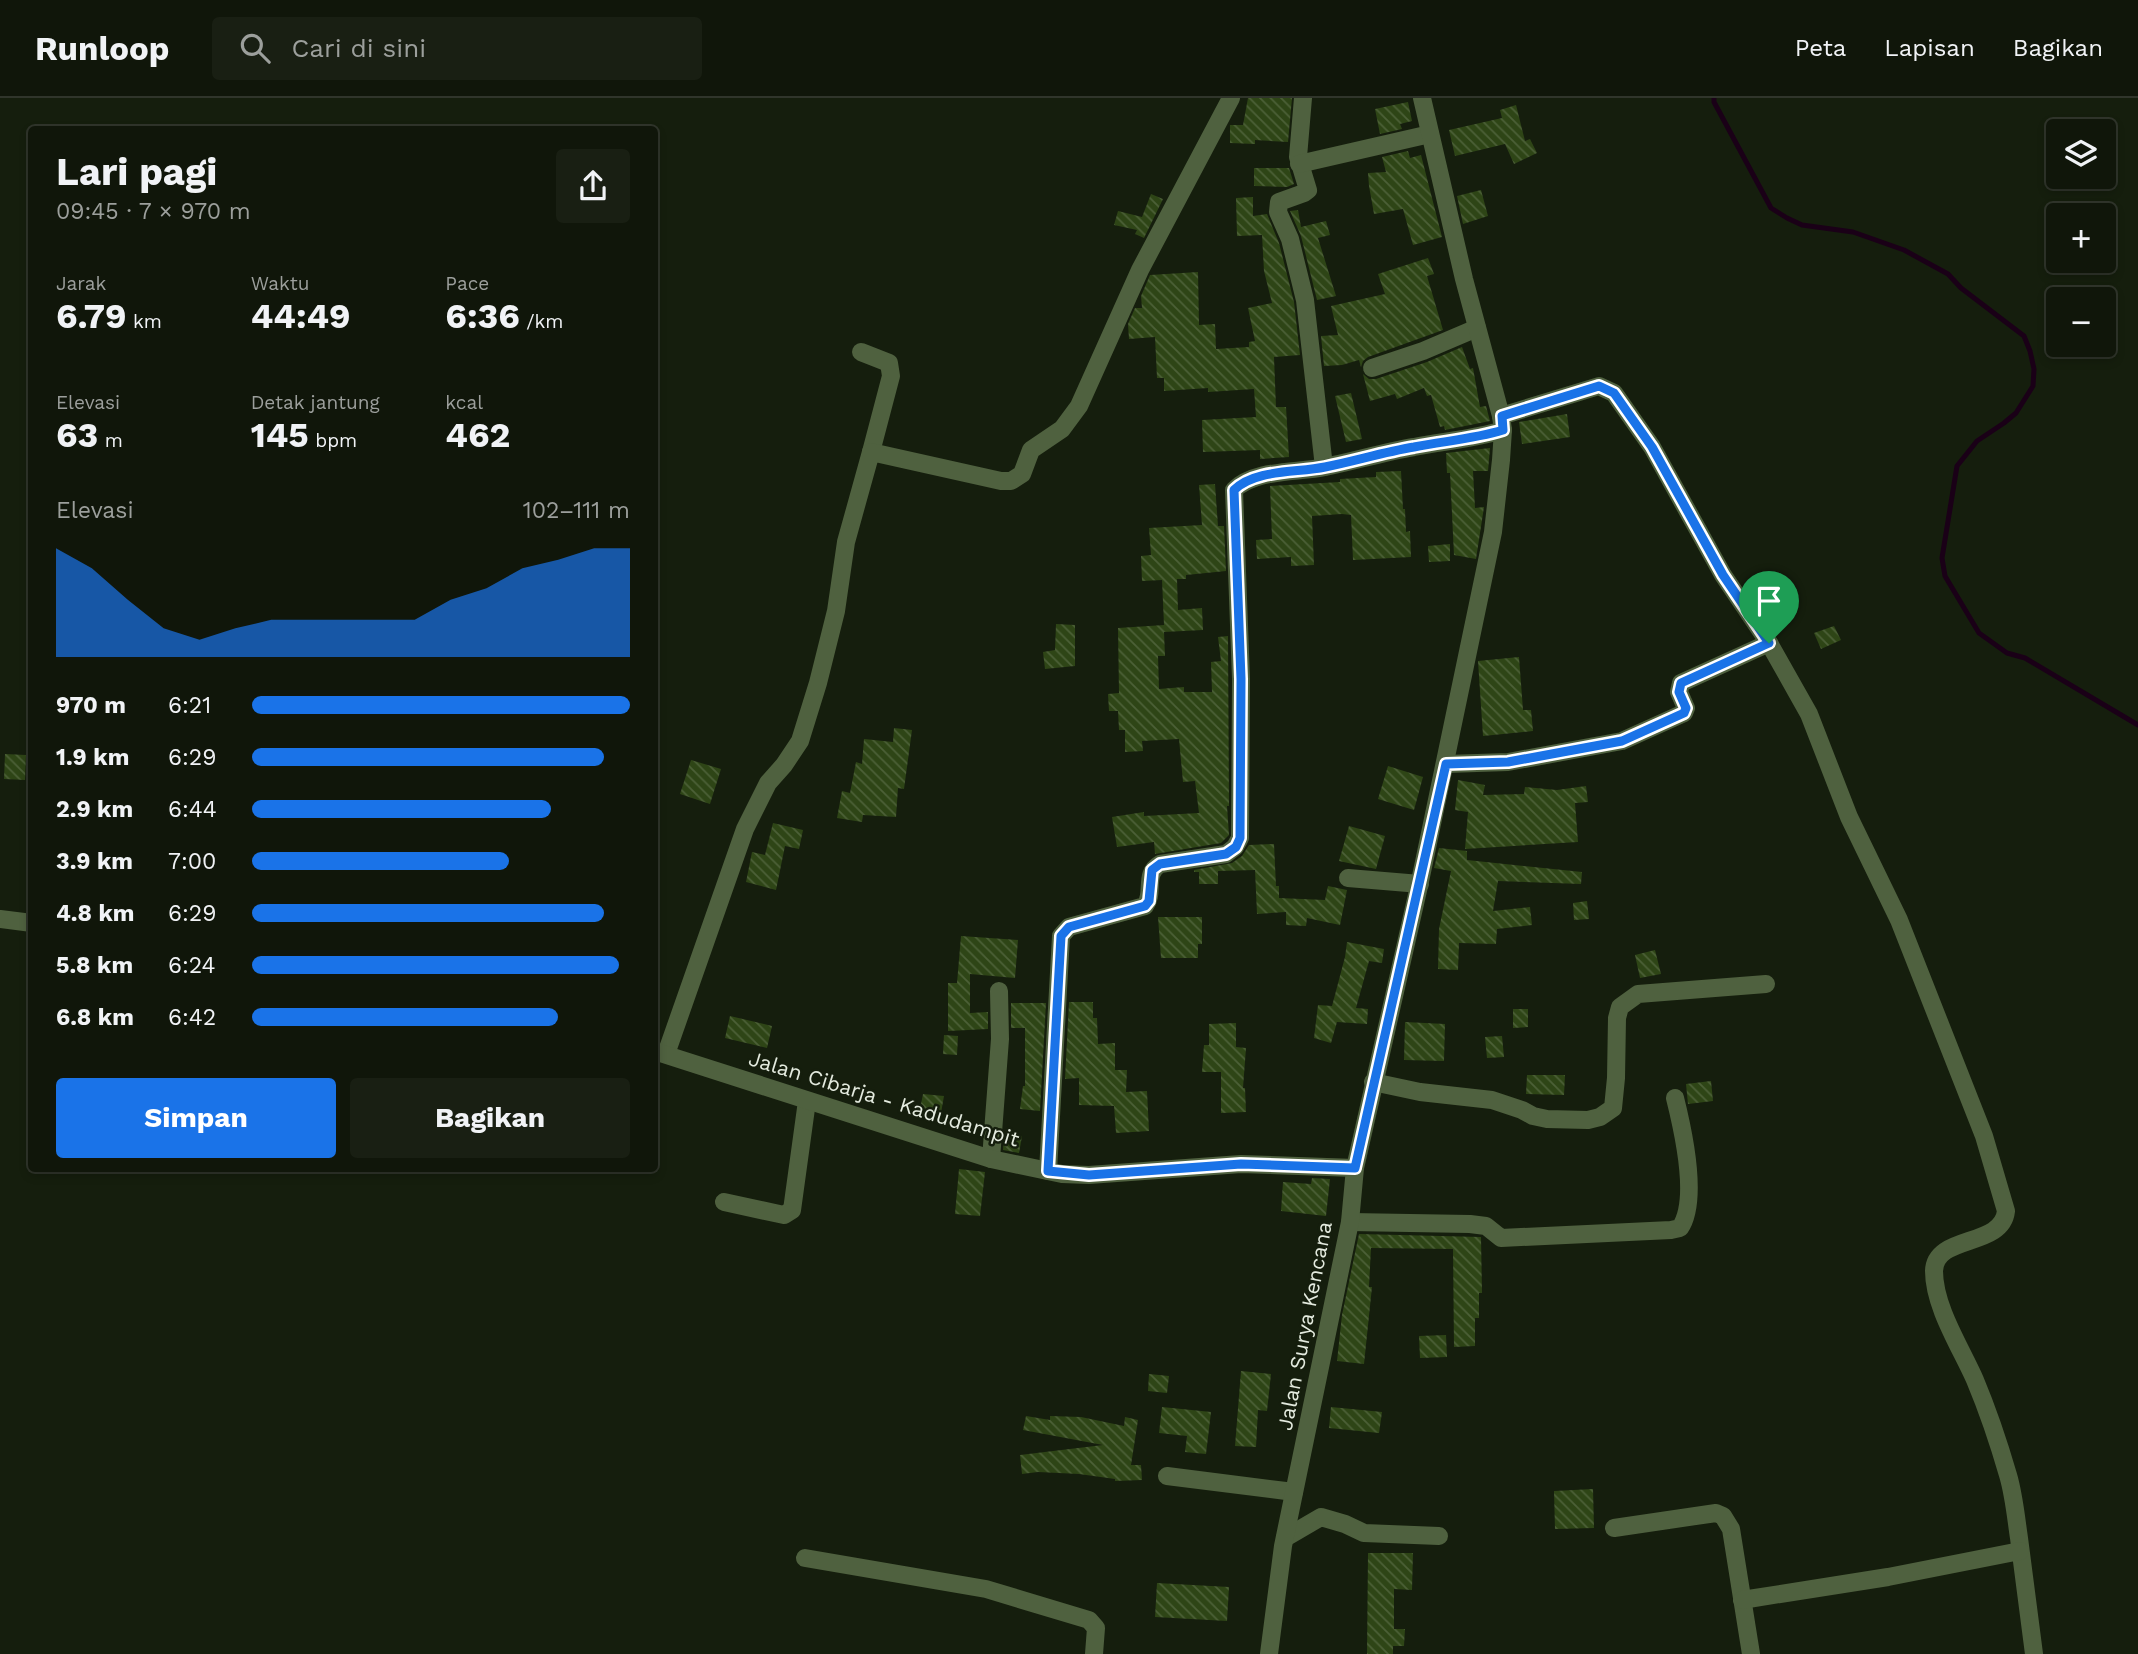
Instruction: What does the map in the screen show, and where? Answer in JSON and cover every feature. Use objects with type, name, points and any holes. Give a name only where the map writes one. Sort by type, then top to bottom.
[{"type":"street","points":[[871,452],[1001,481],[1011,481],[1023,474],[1031,450],[1062,429],[1079,406],[1140,270],[1231,98]]},
{"type":"street","points":[[1303,98],[1299,164],[1308,183],[1308,190],[1279,202],[1278,212],[1290,239],[1305,300],[1324,467]]},
{"type":"street","points":[[1422,98],[1502,423]]},
{"type":"street","points":[[1299,164],[1430,134]]},
{"type":"street","points":[[1372,368],[1423,351],[1477,328]]},
{"type":"street","points":[[660,1053],[749,820],[768,783],[800,741],[818,683],[836,611],[846,542],[891,376],[889,363],[861,352]]},
{"type":"street","points":[[1048,1171],[1061,936],[1069,927],[1145,906],[1149,901],[1152,870],[1160,864],[1226,854],[1236,847],[1240,838],[1241,679],[1234,490],[1243,481],[1256,476],[1324,467],[1413,447],[1481,437],[1502,423],[1599,386],[1614,393],[1652,447],[1723,575],[1769,643],[1809,714],[1849,817],[1899,920],[1995,1170],[2006,1211],[2004,1221],[1994,1230],[1942,1253],[1934,1272],[1938,1295],[1948,1323],[1975,1381],[2009,1478],[2034,1654]]},
{"type":"street","name":"Jalan Surya Kencana","points":[[1269,1654],[1285,1538],[1349,1222],[1355,1168],[1446,764],[1493,531],[1502,423]]},
{"type":"street","points":[[1446,764],[1508,762],[1622,741],[1684,713],[1686,708],[1679,692],[1681,683],[1769,643]]},
{"type":"street","points":[[1348,878],[1420,884]]},
{"type":"street","points":[[0,919],[28,922]]},
{"type":"street","points":[[1373,1082],[1420,1092],[1492,1100],[1533,1116],[1588,1121],[1613,1108],[1617,1018],[1620,1007],[1626,1001],[1637,994],[1766,984]]},
{"type":"street","points":[[991,1158],[1000,1040],[999,991]]},
{"type":"street","name":"Jalan Cibarja - Kadudampit","points":[[660,1053],[991,1158],[1048,1171],[1089,1175],[1241,1164],[1355,1168]]},
{"type":"street","points":[[1349,1222],[1470,1224],[1486,1226],[1500,1238],[1680,1228],[1688,1215],[1690,1188],[1675,1098]]},
{"type":"street","points":[[724,1202],[784,1214],[792,1210],[807,1101]]},
{"type":"street","points":[[1167,1476],[1294,1492]]},
{"type":"street","points":[[1614,1528],[1716,1513],[1723,1516],[1731,1529],[1751,1654]]},
{"type":"street","points":[[1285,1538],[1321,1517],[1345,1524],[1364,1534],[1439,1535]]},
{"type":"street","points":[[1742,1600],[1888,1577],[2021,1551]]},
{"type":"street","points":[[805,1558],[986,1588],[1085,1618],[1096,1628],[1094,1654]]},
{"type":"building","points":[[1248,98],[1292,98],[1288,142],[1255,140],[1255,144],[1230,143],[1230,125],[1243,125]]},
{"type":"building","points":[[1408,102],[1412,121],[1400,124],[1402,129],[1380,134],[1375,109]]},
{"type":"building","points":[[1516,105],[1525,141],[1530,139],[1537,153],[1514,164],[1505,144],[1455,156],[1449,130],[1502,118],[1500,110]]},
{"type":"building","points":[[1408,151],[1410,158],[1421,155],[1442,237],[1413,245],[1403,209],[1374,214],[1368,173],[1386,172],[1382,157]]},
{"type":"building","points":[[1254,168],[1289,168],[1294,184],[1287,187],[1254,186]]},
{"type":"building","points":[[1481,190],[1488,216],[1463,224],[1457,196]]},
{"type":"building","points":[[1151,194],[1163,199],[1144,238],[1135,234],[1137,230],[1114,225],[1118,211],[1142,217]]},
{"type":"building","points":[[1253,197],[1253,216],[1267,214],[1279,243],[1294,302],[1300,355],[1274,357],[1276,407],[1286,407],[1289,457],[1260,459],[1260,450],[1203,452],[1202,420],[1256,417],[1254,389],[1164,391],[1164,378],[1157,378],[1155,337],[1129,339],[1128,324],[1135,308],[1142,308],[1141,296],[1150,275],[1198,272],[1199,325],[1215,324],[1216,349],[1249,347],[1249,342],[1255,341],[1248,308],[1272,303],[1264,271],[1262,235],[1237,236],[1236,198]]},
{"type":"building","points":[[1298,210],[1301,227],[1326,221],[1330,235],[1318,238],[1336,296],[1317,300],[1301,236],[1290,211]]},
{"type":"building","points":[[1428,258],[1434,274],[1427,276],[1443,330],[1368,357],[1361,367],[1359,360],[1324,366],[1321,336],[1338,335],[1331,306],[1385,294],[1378,274]]},
{"type":"building","points":[[1462,347],[1470,369],[1473,368],[1480,407],[1486,406],[1490,421],[1445,430],[1444,426],[1440,427],[1431,395],[1427,396],[1424,388],[1397,399],[1395,394],[1370,401],[1363,374],[1369,379],[1376,379]]},
{"type":"building","points":[[1351,393],[1362,439],[1346,442],[1335,396]]},
{"type":"building","points":[[1567,414],[1570,437],[1522,444],[1519,422]]},
{"type":"building","points":[[1490,448],[1488,471],[1473,471],[1475,508],[1484,507],[1476,559],[1454,555],[1450,473],[1447,473],[1446,453]]},
{"type":"building","points":[[1401,471],[1403,509],[1406,532],[1410,531],[1411,557],[1353,560],[1351,515],[1342,514],[1312,516],[1314,565],[1291,566],[1291,557],[1257,559],[1256,540],[1272,539],[1270,486],[1340,482],[1340,479],[1376,477],[1376,472]]},
{"type":"building","points":[[1215,484],[1218,526],[1224,526],[1226,571],[1186,575],[1186,579],[1177,579],[1178,610],[1202,608],[1203,630],[1164,632],[1165,656],[1158,656],[1159,689],[1184,687],[1184,692],[1212,692],[1211,662],[1221,661],[1218,637],[1228,636],[1229,835],[1221,843],[1155,854],[1154,842],[1117,847],[1112,817],[1144,812],[1144,816],[1199,813],[1195,781],[1183,782],[1179,739],[1142,741],[1143,751],[1125,752],[1125,730],[1119,730],[1118,711],[1109,711],[1108,694],[1119,693],[1118,628],[1164,625],[1162,580],[1142,581],[1141,556],[1151,555],[1149,528],[1202,525],[1199,485]]},
{"type":"building","points":[[1450,544],[1450,561],[1429,562],[1428,546]]},
{"type":"building","points":[[1056,624],[1075,625],[1075,666],[1045,669],[1043,652],[1055,650]]},
{"type":"building","points":[[1834,626],[1841,640],[1821,649],[1814,633]]},
{"type":"building","points":[[1519,657],[1523,710],[1531,710],[1533,731],[1483,736],[1478,661]]},
{"type":"building","points":[[894,728],[912,730],[904,789],[898,788],[896,817],[863,815],[862,822],[837,818],[842,791],[850,793],[856,762],[862,764],[864,739],[893,742]]},
{"type":"building","points":[[5,754],[26,755],[25,780],[4,779]]},
{"type":"building","points":[[691,760],[721,769],[710,804],[680,794]]},
{"type":"building","points":[[1388,766],[1423,777],[1414,810],[1378,799]]},
{"type":"building","points":[[1458,780],[1485,785],[1483,795],[1524,794],[1525,787],[1557,790],[1586,786],[1588,802],[1575,803],[1578,842],[1465,849],[1468,812],[1455,810]]},
{"type":"building","points":[[773,823],[803,830],[799,849],[785,846],[776,890],[746,882],[752,852],[765,855]]},
{"type":"building","points":[[1349,826],[1385,836],[1376,869],[1339,861]]},
{"type":"building","points":[[1274,844],[1279,898],[1325,900],[1328,886],[1347,890],[1340,925],[1307,918],[1306,926],[1286,925],[1286,912],[1257,914],[1255,870],[1218,871],[1218,884],[1199,884],[1199,872],[1194,870],[1232,863],[1242,856],[1249,845]]},
{"type":"building","points":[[1439,848],[1467,851],[1467,860],[1582,872],[1581,884],[1498,881],[1493,911],[1530,907],[1532,925],[1497,929],[1496,944],[1459,943],[1458,970],[1438,969],[1439,929],[1451,871],[1434,868]]},
{"type":"building","points":[[1587,901],[1589,919],[1574,920],[1573,903]]},
{"type":"building","points":[[1158,917],[1202,917],[1202,944],[1198,944],[1198,958],[1161,958]]},
{"type":"building","points":[[961,936],[1018,940],[1015,978],[970,974],[970,1013],[988,1012],[988,1029],[948,1031],[948,983],[957,983]]},
{"type":"building","points":[[1347,942],[1384,949],[1382,963],[1369,961],[1356,1008],[1368,1009],[1367,1024],[1337,1022],[1331,1043],[1314,1038],[1318,1005],[1332,1006]]},
{"type":"building","points":[[1655,950],[1661,974],[1640,978],[1635,955]]},
{"type":"building","points":[[1069,1002],[1093,1002],[1098,1044],[1115,1043],[1115,1070],[1127,1070],[1126,1092],[1147,1091],[1149,1131],[1116,1133],[1114,1106],[1079,1105],[1079,1078],[1065,1079]]},
{"type":"building","points":[[1011,1003],[1046,1003],[1040,1111],[1020,1109],[1025,1086],[1025,1028],[1011,1028]]},
{"type":"building","points":[[1513,1009],[1528,1009],[1528,1027],[1513,1028]]},
{"type":"building","points":[[730,1016],[772,1026],[767,1048],[725,1038]]},
{"type":"building","points":[[1405,1022],[1445,1024],[1444,1061],[1404,1060]]},
{"type":"building","points":[[1236,1023],[1236,1047],[1246,1048],[1243,1088],[1246,1112],[1221,1113],[1221,1072],[1202,1072],[1204,1045],[1209,1045],[1209,1024]]},
{"type":"building","points":[[944,1035],[958,1036],[957,1055],[943,1054]]},
{"type":"building","points":[[1502,1036],[1504,1057],[1487,1058],[1485,1037]]},
{"type":"building","points":[[1527,1075],[1565,1075],[1564,1095],[1526,1094]]},
{"type":"building","points":[[1711,1081],[1713,1101],[1688,1104],[1686,1084]]},
{"type":"building","points":[[923,1094],[944,1096],[941,1113],[920,1109]]},
{"type":"building","points":[[1004,1133],[1022,1136],[1019,1153],[1003,1150]]},
{"type":"building","points":[[959,1169],[985,1172],[980,1216],[955,1214]]},
{"type":"building","points":[[1312,1178],[1330,1179],[1326,1216],[1281,1211],[1283,1182],[1311,1184]]},
{"type":"building","points":[[1359,1234],[1481,1237],[1482,1293],[1479,1293],[1479,1318],[1475,1318],[1475,1346],[1454,1347],[1453,1249],[1371,1248],[1369,1287],[1372,1287],[1364,1364],[1337,1361],[1342,1315]]},
{"type":"building","points":[[1446,1335],[1447,1357],[1420,1358],[1419,1336]]},
{"type":"building","points":[[1241,1371],[1271,1374],[1267,1411],[1258,1410],[1256,1447],[1235,1446]]},
{"type":"building","points":[[1149,1374],[1169,1376],[1167,1393],[1148,1391]]},
{"type":"building","points":[[1162,1407],[1211,1412],[1206,1454],[1185,1452],[1187,1436],[1159,1433]]},
{"type":"building","points":[[1331,1407],[1382,1412],[1379,1433],[1329,1428]]},
{"type":"building","points":[[1026,1416],[1050,1420],[1050,1416],[1081,1417],[1124,1426],[1125,1417],[1138,1420],[1131,1465],[1141,1465],[1142,1480],[1115,1481],[1079,1474],[1022,1474],[1020,1455],[1103,1445],[1023,1430]]},
{"type":"building","points":[[1593,1489],[1594,1528],[1555,1529],[1554,1491]]},
{"type":"building","points":[[1368,1553],[1413,1553],[1412,1590],[1394,1589],[1394,1629],[1405,1629],[1404,1646],[1393,1646],[1393,1654],[1367,1654]]},
{"type":"building","points":[[1157,1583],[1229,1587],[1227,1621],[1155,1617]]},
{"type":"waterway","points":[[1714,98],[1771,208],[1802,225],[1853,232],[1904,250],[1948,274],[1961,288],[2024,336],[2034,369],[2033,386],[2016,413],[1977,441],[1957,466],[1942,558],[1945,576],[1979,633],[2007,653],[2025,658],[2138,725]]},
{"type":"route","points":[[1599,386],[1614,393],[1652,447],[1723,575],[1769,643],[1681,683],[1679,692],[1686,708],[1684,713],[1622,741],[1508,762],[1446,764],[1355,1168],[1241,1164],[1089,1175],[1048,1171],[1061,936],[1069,927],[1141,909],[1149,901],[1152,870],[1160,864],[1226,854],[1236,847],[1240,838],[1241,679],[1234,490],[1243,481],[1256,476],[1324,467],[1413,447],[1481,437],[1503,430],[1502,416],[1599,386]]}]
